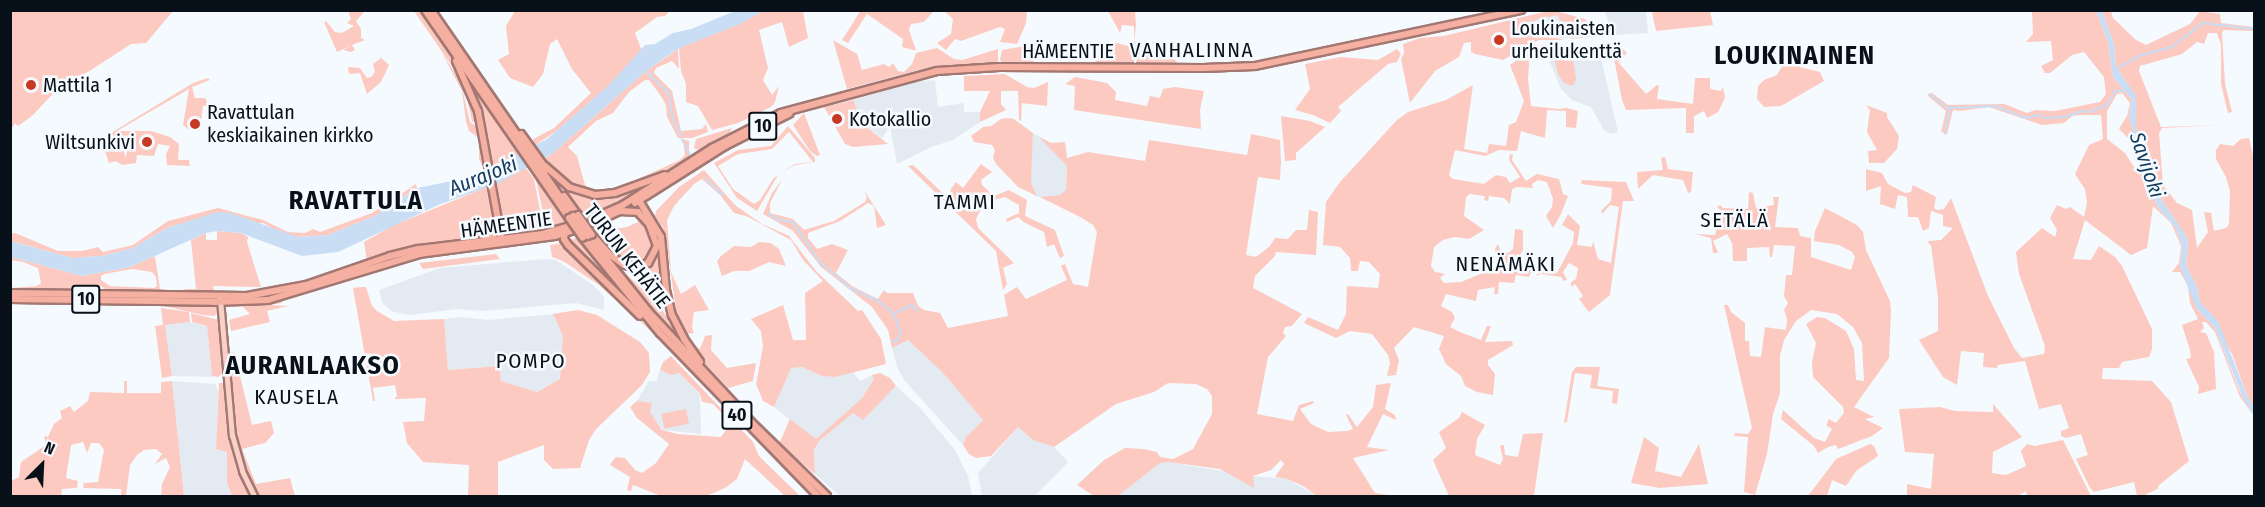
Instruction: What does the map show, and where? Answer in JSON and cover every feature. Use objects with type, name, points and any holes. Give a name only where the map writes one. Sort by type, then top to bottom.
[{"type":"highway","name":"TURUN KEHÄTIE","points":[[424,10],[523,143]]},
{"type":"highway","name":"TURUN KEHÄTIE","points":[[431,10],[573,216],[660,333],[818,496]]},
{"type":"highway","name":"HÄMEENTIE","points":[[220,300],[281,291],[403,252],[481,242],[565,238],[620,211],[712,148],[762,121],[794,108],[922,74],[964,68],[1209,68],[1264,65],[1521,10]]},
{"type":"highway","points":[[446,41],[474,99],[497,222],[503,242]]},
{"type":"highway","name":"HÄMEENTIE","points":[[161,299],[275,298],[419,254],[503,242],[568,227],[638,199],[755,130],[829,99]]},
{"type":"highway","points":[[541,169],[569,187],[595,195],[615,193],[677,171]]},
{"type":"highway","points":[[638,199],[661,237],[668,300],[676,323],[691,350],[723,391]]},
{"type":"highway","points":[[588,237],[624,265],[638,267],[650,261],[657,246],[649,224],[638,212],[620,211]]},
{"type":"highway","points":[[481,242],[493,235],[497,222]]},
{"type":"highway","points":[[568,227],[565,238],[660,333]]},
{"type":"highway","name":"TURUN KEHÄTIE","points":[[588,237],[636,298],[723,391],[827,496]]},
{"type":"highway","name":"10","points":[[10,293],[161,299]]},
{"type":"highway","name":"10","points":[[10,299],[161,299]]},
{"type":"main road","points":[[220,300],[232,435],[242,471],[254,496]]},
{"type":"shaded area","points":[[11,10],[173,11],[146,43],[131,44],[88,72],[64,82],[32,116],[18,126],[15,123],[11,130]]},
{"type":"shaded area","points":[[861,10],[934,11],[924,22],[911,24],[909,30],[916,50],[913,50],[902,47],[903,39],[867,14],[848,43],[842,40]]},
{"type":"shaded area","points":[[1552,10],[1585,19],[1597,36],[1572,39],[1573,31],[1568,22],[1560,21],[1558,15],[1535,20],[1540,35],[1565,40],[1539,40],[1503,60],[1475,54],[1471,52],[1471,42],[1464,43],[1459,57],[1435,71],[1410,103],[1401,59],[1404,53],[1403,44],[1420,38],[1444,36]]},
{"type":"shaded area","points":[[1662,10],[1710,11],[1713,25],[1656,31],[1652,13]]},
{"type":"shaded area","points":[[348,11],[364,12],[356,21],[361,29],[361,38],[365,40],[337,52],[324,22],[326,21],[335,32],[342,33],[354,26],[347,23],[351,19]]},
{"type":"shaded area","points":[[414,11],[421,11],[459,69],[480,126],[472,121],[466,94],[456,72]]},
{"type":"shaded area","points":[[515,11],[670,11],[665,16],[657,17],[635,33],[642,51],[609,85],[564,126],[534,146],[533,139],[554,128],[591,93],[572,69],[557,39],[550,44],[543,74],[533,87],[510,78],[498,60],[509,54],[506,26]]},
{"type":"shaded area","points":[[763,11],[803,11],[808,38],[789,47],[782,22],[759,30],[768,68],[763,80],[772,95],[779,86],[775,102],[771,107],[738,123],[712,130],[698,106],[686,102],[686,84],[681,71],[679,48],[739,24]]},
{"type":"shaded area","points":[[944,11],[1027,11],[1026,23],[1017,44],[1000,42],[1005,29],[1000,27],[961,41],[955,39],[946,50],[937,43],[951,34],[953,19]]},
{"type":"shaded area","points":[[1108,11],[1135,11],[1134,42],[1134,26],[1122,25],[1120,33]]},
{"type":"shaded area","points":[[1554,11],[1563,15],[1581,38],[1541,39],[1533,15]]},
{"type":"shaded area","points":[[1605,11],[1646,11],[1648,33],[1612,35]]},
{"type":"shaded area","points":[[2032,11],[2096,11],[2108,42],[2113,77],[2132,100],[2129,117],[2144,167],[2148,190],[2160,210],[2176,228],[2182,246],[2180,267],[2189,284],[2196,308],[2215,328],[2239,390],[2254,416],[2240,397],[2215,332],[2206,322],[2202,322],[2204,328],[2200,332],[2206,333],[2214,352],[2216,389],[2198,394],[2199,387],[2186,359],[2191,358],[2182,325],[2198,319],[2190,303],[2188,286],[2180,272],[2172,272],[2179,263],[2181,246],[2171,223],[2153,206],[2147,248],[2131,255],[2085,220],[2073,259],[2091,260],[2099,246],[2115,257],[2122,266],[2152,329],[2152,349],[2149,357],[2122,362],[2119,368],[2103,368],[2102,379],[2152,381],[2171,402],[2189,461],[2158,486],[2159,488],[2143,496],[2137,496],[2134,482],[2094,492],[2090,488],[2076,459],[2088,455],[2081,434],[2066,438],[2061,436],[2061,431],[2069,428],[2061,404],[2039,409],[2025,361],[1998,365],[1997,368],[1983,367],[1984,353],[1961,351],[1957,385],[1943,377],[1919,340],[1938,331],[1938,297],[1931,246],[1927,241],[1941,240],[1953,228],[1943,226],[1943,215],[1931,211],[1929,228],[1923,231],[1918,217],[1908,217],[1907,197],[1898,195],[1895,209],[1880,204],[1881,186],[1866,191],[1866,169],[1882,173],[1888,184],[1905,193],[1911,192],[1913,185],[1936,197],[1934,208],[1937,210],[1944,209],[1951,198],[1988,296],[2014,348],[2022,358],[2044,354],[2045,346],[2019,274],[2016,252],[2042,228],[2055,237],[2057,230],[2050,218],[2057,205],[2066,209],[2070,207],[2084,217],[2087,202],[2085,189],[2075,174],[2089,145],[2103,139],[2101,115],[2072,116],[2064,123],[2042,125],[1989,107],[1953,110],[1947,134],[1941,132],[1946,111],[1927,95],[1932,93],[1948,105],[2004,104],[2027,113],[2035,110],[2055,111],[2100,102],[2106,94],[2104,77],[2084,52],[2072,55],[2050,73],[2045,73],[2041,66],[2053,60],[2051,41],[2026,42],[2033,34]],"holes":[[[2122,93],[2130,103],[2127,116],[2119,129],[2135,145],[2142,169],[2139,171],[2125,153],[2107,139],[2107,111],[2117,94]]]},
{"type":"shaded area","points":[[2102,11],[2111,11],[2113,18],[2136,40],[2146,45],[2190,24],[2200,11],[2220,14],[2221,23],[2254,27],[2254,31],[2224,30],[2222,32],[2225,84],[2232,112],[2228,113],[2221,84],[2221,45],[2217,33],[2208,33],[2204,44],[2197,42],[2182,54],[2140,66],[2139,71],[2161,127],[2219,125],[2162,128],[2159,133],[2163,185],[2177,203],[2192,210],[2197,248],[2208,232],[2204,212],[2211,213],[2214,231],[2226,228],[2229,224],[2230,191],[2226,177],[2216,159],[2216,150],[2220,144],[2233,146],[2241,139],[2249,138],[2254,160],[2254,408],[2247,396],[2232,354],[2200,302],[2197,287],[2186,265],[2188,242],[2186,236],[2155,190],[2146,152],[2136,128],[2136,96],[2116,67],[2114,44]]},
{"type":"shaded area","points":[[833,40],[857,54],[862,70],[884,64],[889,67],[893,63],[898,71],[904,72],[912,64],[916,53],[937,48],[954,59],[962,60],[998,49],[998,63],[918,70],[847,89]]},
{"type":"shaded area","points":[[1113,42],[1174,58],[1177,63],[1075,64],[1095,63],[1101,50]]},
{"type":"shaded area","points":[[352,45],[355,50],[351,52],[343,50]]},
{"type":"shaded area","points":[[1598,45],[1618,132],[1610,134],[1604,130],[1591,107],[1572,100],[1561,89],[1545,51],[1547,48]]},
{"type":"shaded area","points":[[1619,45],[1627,53],[1618,62],[1646,94],[1657,85],[1659,86],[1657,99],[1693,104],[1695,78],[1710,78],[1710,89],[1721,91],[1723,87],[1725,98],[1718,112],[1707,118],[1704,111],[1694,116],[1694,133],[1686,133],[1686,108],[1626,110],[1612,48]]},
{"type":"shaded area","points":[[1025,46],[1031,50],[1034,62],[1003,63],[1000,60],[1002,50]]},
{"type":"shaded area","points":[[678,49],[679,69],[672,61],[656,68],[654,73],[672,91],[681,131],[702,129],[706,124],[708,132],[692,138],[678,138],[667,117],[666,105],[661,96],[649,80],[645,80],[629,92],[613,113],[596,121],[568,147],[577,156],[585,185],[595,191],[622,186],[680,160],[685,155],[683,139],[689,141],[689,157],[685,161],[664,173],[623,189],[596,193],[573,187],[547,165],[543,159],[552,154],[646,71]]},
{"type":"shaded area","points":[[1397,49],[1401,54],[1397,62],[1388,64],[1338,107],[1341,111],[1330,123],[1295,110],[1310,89],[1305,64],[1341,57],[1378,60]]},
{"type":"shaded area","points":[[1572,50],[1576,80],[1573,85],[1569,85],[1564,83],[1558,74],[1553,55]]},
{"type":"shaded area","points":[[441,51],[458,78],[463,92],[470,122],[479,128],[489,156],[480,111],[460,66],[521,153],[484,170],[479,159],[479,138],[469,131],[462,91]]},
{"type":"shaded area","points":[[1530,51],[1528,79],[1531,106],[1567,108],[1578,111],[1576,128],[1566,127],[1566,111],[1547,110],[1545,138],[1521,131],[1517,151],[1499,150],[1485,156],[1455,150],[1449,175],[1453,179],[1484,184],[1496,175],[1506,177],[1510,183],[1520,177],[1509,160],[1510,154],[1513,155],[1512,160],[1526,181],[1537,174],[1559,179],[1563,194],[1568,196],[1561,214],[1553,228],[1546,216],[1552,207],[1553,199],[1547,182],[1538,180],[1532,184],[1533,188],[1512,189],[1510,204],[1504,198],[1489,196],[1488,201],[1484,200],[1485,196],[1470,194],[1466,197],[1464,216],[1484,230],[1469,239],[1455,237],[1443,240],[1434,247],[1431,266],[1435,272],[1445,274],[1440,278],[1444,283],[1461,282],[1490,270],[1498,264],[1495,249],[1498,244],[1501,252],[1508,253],[1513,249],[1515,229],[1523,230],[1523,250],[1518,258],[1523,269],[1532,270],[1529,277],[1516,275],[1514,283],[1499,282],[1498,294],[1494,294],[1495,287],[1478,290],[1476,301],[1446,294],[1441,306],[1452,312],[1455,318],[1450,327],[1460,332],[1481,340],[1487,326],[1491,326],[1485,342],[1512,341],[1513,345],[1488,360],[1488,365],[1495,374],[1493,395],[1477,392],[1465,386],[1461,376],[1446,364],[1439,349],[1444,336],[1414,327],[1394,348],[1399,360],[1396,375],[1387,376],[1390,363],[1388,355],[1372,334],[1350,331],[1336,338],[1304,323],[1308,317],[1338,330],[1346,314],[1347,286],[1378,288],[1380,274],[1369,262],[1360,261],[1358,271],[1351,271],[1350,258],[1340,247],[1323,245],[1326,202],[1340,182],[1397,120],[1408,112],[1446,100],[1473,85],[1464,149],[1487,153],[1489,144],[1506,146],[1509,125],[1516,122],[1524,101],[1510,65]]},
{"type":"shaded area","points":[[1794,53],[1798,56],[1799,67],[1820,72],[1824,81],[1781,106],[1764,107],[1757,99],[1758,86],[1764,80],[1777,75],[1788,57]]},
{"type":"shaded area","points":[[377,54],[389,65],[381,82],[367,94],[360,73],[349,74],[348,67],[360,68],[367,78],[371,77],[375,72],[373,64],[381,58]]},
{"type":"shaded area","points":[[1005,74],[1027,87],[1034,88],[1048,82],[1047,106],[1022,103],[1021,121],[1019,120],[1018,91],[1001,91],[1001,104],[1006,110],[980,122],[980,112],[990,91],[964,91],[964,76]]},
{"type":"shaded area","points":[[1075,77],[1107,83],[1116,92],[1115,100],[1147,106],[1150,96],[1160,98],[1163,89],[1175,87],[1204,91],[1200,110],[1201,129],[1074,110],[1075,86],[1065,84]]},
{"type":"shaded area","points":[[208,78],[210,80],[192,87],[195,98],[205,98],[207,101],[207,106],[203,106],[200,131],[188,129],[183,125],[189,89],[117,131],[151,131],[170,137],[179,144],[178,160],[189,160],[190,166],[167,165],[166,154],[170,146],[158,144],[154,156],[137,155],[136,163],[122,165],[116,161],[109,163],[105,151],[106,136],[193,83]]},
{"type":"shaded area","points":[[935,80],[938,107],[964,103],[964,112],[980,112],[980,122],[953,140],[931,147],[897,164],[890,126],[882,138],[859,121],[854,100],[914,82]]},
{"type":"shaded area","points":[[854,100],[859,121],[888,144],[853,147],[845,144],[824,107]]},
{"type":"shaded area","points":[[1866,105],[1887,113],[1887,117],[1899,136],[1897,149],[1884,163],[1869,163],[1868,151],[1877,150],[1867,132],[1870,110]]},
{"type":"shaded area","points":[[804,113],[820,155],[817,156],[810,151],[793,125]]},
{"type":"shaded area","points":[[1281,116],[1310,121],[1325,127],[1296,153],[1296,160],[1285,161]]},
{"type":"shaded area","points":[[1008,118],[1014,119],[1033,133],[1031,183],[1037,196],[1018,187],[996,164],[993,158],[995,150],[992,145],[974,142],[971,136],[983,127]]},
{"type":"shaded area","points":[[788,126],[815,158],[815,162],[795,165],[780,173],[795,164],[813,162],[789,132],[772,149],[738,154],[718,166],[733,189],[754,204],[760,200],[778,175],[757,211],[737,198],[714,163],[738,150],[771,146]]},
{"type":"shaded area","points":[[732,128],[729,135],[701,151],[694,148],[696,139]]},
{"type":"shaded area","points":[[1033,133],[1051,143],[1065,142],[1066,209],[1030,193]]},
{"type":"shaded area","points":[[1251,134],[1280,140],[1281,162],[1280,180],[1258,177],[1246,255],[1256,257],[1270,246],[1275,238],[1288,239],[1296,230],[1307,230],[1309,210],[1318,212],[1316,255],[1276,252],[1275,256],[1255,276],[1253,288],[1302,314],[1292,326],[1285,327],[1283,333],[1286,336],[1268,357],[1257,414],[1293,421],[1299,405],[1313,401],[1314,403],[1300,409],[1311,424],[1328,432],[1347,431],[1353,429],[1346,415],[1348,414],[1357,427],[1373,407],[1376,385],[1391,383],[1385,409],[1395,415],[1396,420],[1383,414],[1367,447],[1389,450],[1353,458],[1375,493],[1394,496],[1317,496],[1303,486],[1275,477],[1284,464],[1281,460],[1271,470],[1253,476],[1254,488],[1220,469],[1169,462],[1160,463],[1118,496],[1094,496],[1077,485],[1104,460],[1125,448],[1144,449],[1157,452],[1160,457],[1173,459],[1193,449],[1212,414],[1212,396],[1207,389],[1196,384],[1168,383],[1154,392],[1116,404],[1054,447],[1033,440],[1018,427],[991,456],[976,458],[969,454],[963,445],[966,437],[983,420],[943,373],[908,340],[892,348],[888,330],[872,307],[821,267],[793,231],[763,214],[772,193],[782,180],[770,203],[770,213],[793,219],[804,230],[834,221],[865,202],[867,197],[864,190],[886,225],[877,228],[874,206],[868,203],[840,221],[808,233],[808,238],[817,249],[832,244],[848,250],[836,273],[852,286],[878,299],[884,290],[887,293],[913,293],[918,306],[924,310],[940,313],[948,328],[1008,316],[1004,295],[1017,287],[1026,299],[1067,280],[1061,266],[1065,264],[1073,284],[1088,287],[1097,232],[1093,225],[1082,218],[1040,197],[1060,195],[1066,190],[1067,166],[1039,137],[1051,143],[1065,142],[1067,158],[1088,152],[1145,161],[1149,140],[1247,155]]},
{"type":"shaded area","points":[[1665,157],[1668,169],[1693,172],[1691,192],[1688,193],[1683,180],[1653,175],[1638,189],[1637,172],[1663,170],[1661,158]]},
{"type":"shaded area","name":"Kotokallio","points":[[981,164],[992,172],[981,180],[982,185],[994,196],[1009,190],[1027,200],[1025,216],[1055,230],[1064,256],[1060,258],[1054,244],[1047,247],[1044,232],[1018,217],[1007,222],[1006,219],[1019,213],[1019,205],[1005,197],[984,203],[976,219],[978,228],[1014,263],[1003,268],[1007,284],[1003,290],[996,251],[908,166],[913,165],[946,196],[956,182],[963,188]]},
{"type":"shaded area","points":[[528,165],[560,209],[568,225],[547,230],[536,180]]},
{"type":"shaded area","points":[[525,167],[534,179],[544,231],[503,238],[494,185]]},
{"type":"shaded area","points":[[704,170],[735,205],[762,224],[789,236],[816,271],[858,311],[862,310],[881,339],[886,364],[835,377],[822,376],[802,367],[791,368],[774,407],[763,401],[756,384],[763,347],[761,331],[751,319],[783,305],[793,340],[806,340],[805,293],[823,281],[803,260],[791,240],[746,216],[734,213],[720,195],[702,179],[694,184],[674,206],[667,220],[671,272],[681,294],[695,285],[709,310],[694,312],[692,327],[694,333],[687,334],[676,310],[666,239],[663,228],[655,216],[656,211],[679,187]]},
{"type":"shaded area","points":[[661,178],[641,192],[583,219],[556,180],[577,192],[591,196]]},
{"type":"shaded area","points":[[1582,180],[1626,182],[1634,201],[1623,201],[1610,295],[1589,312],[1579,299],[1583,296],[1575,284],[1571,287],[1571,282],[1576,279],[1578,268],[1569,263],[1563,272],[1567,280],[1564,281],[1561,277],[1541,274],[1536,276],[1539,270],[1557,273],[1573,243],[1574,232],[1562,225],[1568,214],[1580,226],[1577,245],[1592,247],[1593,241],[1598,259],[1611,263],[1619,207],[1610,205],[1602,214],[1601,211],[1611,201],[1612,188],[1581,184]]},
{"type":"shaded area","points":[[416,184],[417,188],[375,216],[328,235],[298,237],[281,233],[263,223],[179,224],[167,228],[133,248],[102,256],[73,258],[11,241],[10,234],[15,233],[58,251],[82,251],[98,247],[103,252],[133,245],[168,221],[218,208],[263,220],[288,232],[305,233],[313,229],[320,232],[372,213]]},
{"type":"shaded area","points":[[489,186],[494,224],[488,235],[411,248],[367,261],[364,242],[392,226]]},
{"type":"shaded area","points":[[1749,192],[1753,193],[1756,208],[1774,205],[1773,197],[1779,197],[1775,227],[1798,228],[1800,236],[1811,238],[1811,257],[1851,270],[1855,257],[1852,252],[1839,245],[1814,241],[1815,231],[1825,208],[1857,225],[1863,232],[1866,250],[1890,301],[1891,310],[1889,358],[1854,407],[1874,417],[1865,419],[1883,428],[1872,436],[1838,449],[1836,445],[1828,447],[1818,453],[1814,446],[1781,419],[1783,410],[1814,438],[1825,442],[1832,429],[1826,425],[1829,419],[1836,423],[1844,413],[1843,407],[1813,377],[1812,362],[1816,343],[1806,324],[1817,317],[1825,318],[1846,331],[1854,349],[1856,380],[1864,381],[1862,343],[1853,327],[1837,314],[1811,310],[1796,321],[1784,340],[1780,356],[1780,393],[1773,414],[1767,454],[1755,495],[1744,492],[1748,437],[1734,436],[1735,433],[1748,434],[1752,428],[1724,305],[1728,305],[1731,312],[1745,323],[1745,341],[1749,341],[1750,356],[1761,357],[1765,327],[1786,330],[1787,319],[1784,310],[1788,303],[1784,296],[1786,275],[1792,275],[1795,246],[1774,245],[1772,257],[1770,257],[1769,247],[1747,248],[1747,261],[1733,261],[1732,243],[1727,234],[1713,241],[1718,252],[1713,253],[1711,238],[1695,234],[1715,235],[1721,211],[1717,207],[1720,205],[1723,208],[1748,209]]},
{"type":"shaded area","points":[[645,221],[654,238],[654,249],[650,258],[640,264],[626,263],[613,255],[592,232],[627,227]]},
{"type":"shaded area","points":[[655,230],[659,241],[663,290],[646,284],[619,265],[630,268],[654,257]]},
{"type":"shaded area","points":[[217,231],[241,233],[248,237],[247,242],[261,287],[213,286],[215,294],[111,293],[101,286],[77,285],[74,292],[11,291],[11,288],[37,286],[41,283],[38,268],[11,260],[11,257],[82,276],[130,267],[155,256],[160,289],[183,292],[185,289],[196,289],[191,240],[206,233],[206,240],[217,240]],"holes":[[[132,269],[152,272],[156,277],[157,286],[154,288],[110,286],[101,280],[104,274]]]},
{"type":"shaded area","points":[[579,237],[618,288],[637,311],[567,241]]},
{"type":"shaded area","points":[[759,242],[771,243],[779,249],[786,266],[769,262],[749,271],[734,271],[722,276],[717,261],[721,256],[734,246],[751,247]]},
{"type":"shaded area","points":[[563,243],[664,343],[599,285],[563,261],[552,257],[550,245]]},
{"type":"shaded area","points":[[604,253],[657,303],[699,362],[652,313]]},
{"type":"shaded area","points":[[496,254],[500,259],[423,269],[419,263]]},
{"type":"shaded area","points":[[556,260],[593,285],[604,297],[604,310],[576,303],[484,311],[457,309],[409,315],[391,311],[382,302],[379,290],[440,268]]},
{"type":"shaded area","points":[[366,287],[372,306],[394,321],[444,319],[448,370],[499,366],[501,381],[537,392],[560,379],[563,336],[553,314],[578,310],[597,315],[640,342],[649,353],[650,372],[642,385],[596,429],[589,440],[580,468],[553,469],[544,460],[544,445],[498,462],[498,496],[468,496],[469,465],[423,462],[407,443],[403,422],[424,421],[426,398],[394,399],[397,396],[395,385],[373,388],[375,401],[373,401],[353,288]]},
{"type":"shaded area","points":[[283,300],[282,303],[269,305],[288,306],[267,311],[270,322],[231,331],[229,320],[250,314],[243,307],[230,307]]},
{"type":"shaded area","points":[[54,302],[211,305],[216,307],[218,313],[214,316],[203,315],[160,305]]},
{"type":"shaded area","points":[[161,308],[189,312],[190,322],[165,325],[172,376],[162,378],[155,326],[163,325]]},
{"type":"shaded area","points":[[191,313],[219,320],[223,373],[218,377],[212,376],[207,326],[192,322]]},
{"type":"shaded area","name":"POMPO","points":[[553,314],[563,336],[560,379],[537,392],[500,381],[499,366],[448,370],[444,319],[463,317],[488,320]]},
{"type":"shaded area","points":[[189,322],[207,326],[212,377],[172,376],[165,325]]},
{"type":"shaded area","points":[[712,335],[711,350],[727,368],[756,363],[753,381],[728,388],[701,359],[690,343],[700,349],[705,336]]},
{"type":"shaded area","points":[[908,340],[943,373],[983,420],[966,437],[963,445],[904,380],[897,367],[892,348]]},
{"type":"shaded area","points":[[234,351],[252,425],[271,421],[274,433],[265,443],[242,449],[256,484],[290,478],[295,496],[257,496],[246,475],[232,428],[231,358]]},
{"type":"shaded area","points":[[671,356],[753,442],[759,456],[800,496],[785,496],[745,459],[737,479],[725,488],[706,496],[661,496],[633,485],[631,491],[627,490],[630,477],[610,465],[614,459],[616,457],[625,458],[635,470],[642,473],[656,463],[669,444],[637,418],[630,407],[637,401],[652,403],[650,412],[662,430],[677,434],[721,437],[731,423],[713,404],[702,402],[700,394],[679,373],[671,375],[660,370],[663,362]]},
{"type":"shaded area","points":[[802,367],[822,376],[835,377],[852,371],[860,381],[872,375],[874,379],[862,398],[815,440],[774,407],[790,368]]},
{"type":"shaded area","points":[[1576,367],[1600,367],[1597,386],[1619,389],[1617,404],[1612,403],[1613,391],[1590,388],[1592,375],[1575,373],[1567,422],[1564,423],[1572,372]]},
{"type":"shaded area","points":[[660,370],[671,374],[679,373],[700,395],[701,434],[663,430],[650,412],[650,403],[643,404],[637,401],[649,381],[656,382]]},
{"type":"shaded area","points":[[880,373],[890,378],[896,386],[863,420],[853,413],[820,440],[814,450],[815,474],[779,444],[790,419],[816,439],[862,398],[874,379],[872,375]]},
{"type":"shaded area","points":[[124,381],[127,381],[127,393],[161,393],[161,382],[172,381],[184,496],[161,496],[162,484],[170,467],[166,458],[155,464],[162,454],[156,449],[144,450],[130,465],[126,496],[121,496],[121,489],[83,488],[84,483],[98,482],[104,450],[99,443],[91,443],[87,453],[83,442],[71,445],[66,478],[78,481],[77,488],[62,489],[61,496],[11,496],[11,481],[19,477],[21,462],[46,445],[44,436],[48,437],[54,424],[62,418],[60,411],[70,406],[74,412],[88,401],[90,392],[124,393]]},
{"type":"shaded area","points":[[172,381],[215,384],[218,391],[216,449],[227,451],[228,482],[232,496],[184,496]]},
{"type":"shaded area","points":[[219,383],[223,383],[232,443],[250,496],[232,496],[227,482],[227,452],[216,449]]},
{"type":"shaded area","points":[[896,386],[920,408],[955,450],[968,476],[972,496],[840,496],[815,474],[814,450],[820,440],[853,412],[863,420]]},
{"type":"shaded area","points":[[1993,404],[2022,437],[1993,452],[1992,473],[2006,475],[2026,466],[2021,451],[2027,444],[2035,446],[2063,440],[2091,496],[2027,496],[2026,491],[2018,496],[1907,496],[1907,484],[1931,489],[1934,454],[1905,452],[1899,409],[1940,407],[1955,411],[1993,412]]},
{"type":"shaded area","points":[[686,409],[689,424],[664,428],[661,414]]},
{"type":"shaded area","points":[[1462,412],[1485,425],[1477,439],[1475,455],[1500,465],[1503,459],[1500,446],[1504,445],[1505,455],[1518,457],[1523,434],[1543,433],[1534,496],[1449,496],[1433,460],[1446,448],[1439,432],[1459,418]]},
{"type":"shaded area","points":[[1018,427],[1033,440],[1054,447],[1068,462],[1035,496],[982,496],[978,473]]},
{"type":"shaded area","points":[[1644,437],[1659,448],[1655,471],[1681,477],[1699,444],[1708,484],[1660,488],[1631,483]]},
{"type":"shaded area","points":[[1870,444],[1874,446],[1878,456],[1856,471],[1846,486],[1832,480],[1827,496],[1808,496],[1836,459]]},
{"type":"shaded area","points":[[1169,462],[1252,476],[1287,479],[1317,496],[1118,496],[1160,463]]},
{"type":"water","name":"Aurajoki","points":[[735,11],[763,11],[740,24],[670,54],[646,71],[552,154],[499,183],[438,205],[338,252],[302,256],[241,233],[217,231],[206,233],[130,267],[82,276],[11,257],[10,241],[73,258],[102,256],[133,248],[167,228],[217,212],[231,213],[298,237],[328,235],[375,216],[417,188],[457,180],[495,166],[547,139],[609,85],[645,45],[655,44],[673,33],[691,29]]},
{"type":"water","name":"Savijoki","points":[[2096,11],[2102,11],[2114,44],[2116,67],[2136,96],[2136,128],[2146,152],[2155,190],[2186,236],[2188,242],[2186,265],[2197,287],[2200,302],[2218,321],[2247,396],[2254,408],[2254,416],[2243,398],[2215,328],[2196,308],[2180,267],[2182,246],[2176,228],[2160,210],[2148,190],[2144,167],[2129,117],[2132,100],[2113,77],[2108,42]]},
{"type":"waterway","points":[[2117,69],[2139,56],[2172,47],[2203,23],[2254,29]]},
{"type":"waterway","points":[[646,71],[669,93],[673,119],[681,135]]},
{"type":"waterway","points":[[1930,94],[1948,108],[1996,106],[2026,118],[2039,115],[2045,118],[2064,117],[2082,111],[2088,112],[2107,105],[2115,91],[2122,91],[2124,88]]},
{"type":"waterway","points":[[1945,134],[1950,108]]},
{"type":"waterway","points":[[682,139],[690,154]]},
{"type":"waterway","points":[[706,179],[723,195]]},
{"type":"waterway","points":[[769,214],[779,220],[793,222],[820,262],[833,273]]},
{"type":"waterway","points":[[835,274],[850,288],[880,302],[895,315],[901,334],[898,341],[893,342]]},
{"type":"waterway","points":[[896,313],[910,306],[914,306],[917,311]]},
{"type":"place","name":"Loukinaisten urheilukenttä","points":[[1499,40]]},
{"type":"place","name":"Mattila 1","points":[[31,85]]},
{"type":"place","name":"Kotokallio","points":[[837,119]]},
{"type":"place","name":"Ravattulan keskiaikainen kirkko","points":[[195,124]]},
{"type":"place","name":"Wiltsunkivi","points":[[147,142]]},
{"type":"district","name":"VANHALINNA","points":[[1192,50]]},
{"type":"district","name":"LOUKINAINEN","points":[[1795,56]]},
{"type":"district","name":"RAVATTULA","points":[[356,201]]},
{"type":"district","name":"TAMMI","points":[[965,202]]},
{"type":"district","name":"SETÄLÄ","points":[[1735,220]]},
{"type":"district","name":"NENÄMÄKI","points":[[1506,264]]},
{"type":"district","name":"POMPO","points":[[531,361]]},
{"type":"district","name":"AURANLAAKSO","points":[[313,366]]},
{"type":"district","name":"KAUSELA","points":[[297,397]]}]
